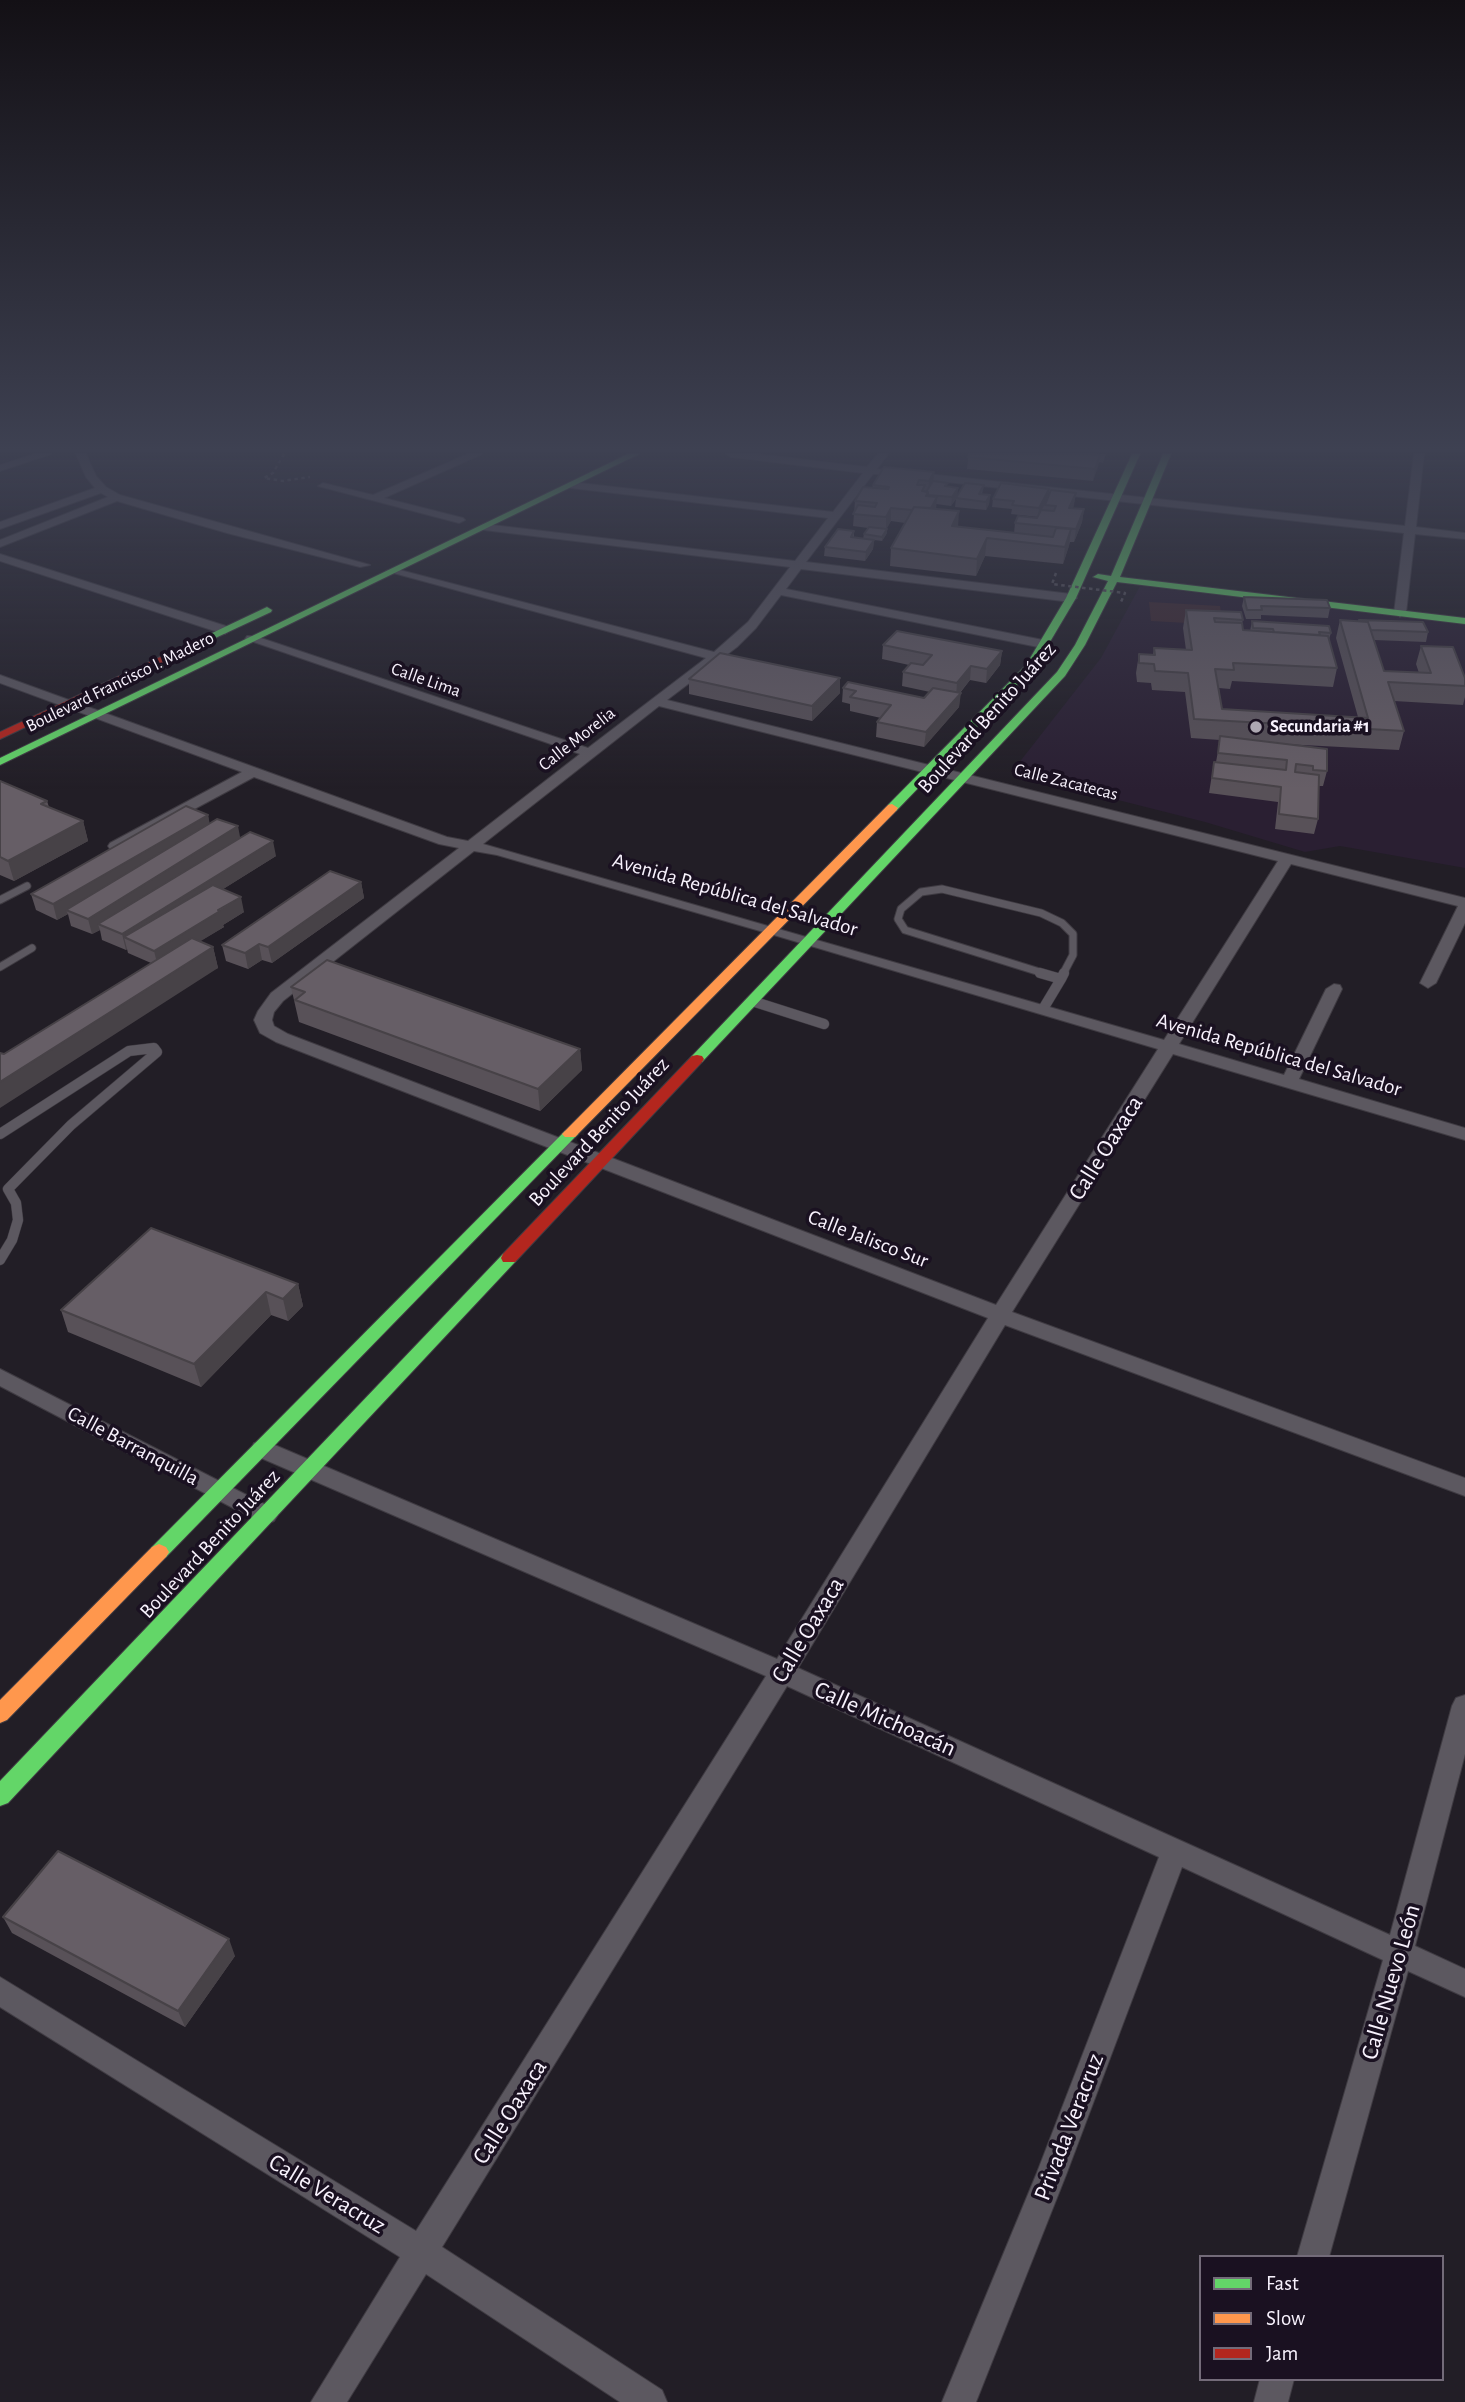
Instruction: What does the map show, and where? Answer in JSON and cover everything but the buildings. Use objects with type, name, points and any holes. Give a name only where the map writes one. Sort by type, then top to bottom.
[{"type":"main road","points":[[339,577],[363,566]]},
{"type":"main road","name":"Boulevard Francisco I. Madero","points":[[0,762],[404,566]]},
{"type":"main road","name":"Boulevard Benito Juárez","points":[[0,1714],[1030,667],[1071,598],[1086,566]]},
{"type":"main road","name":"Boulevard Benito Juárez","points":[[0,1796],[1060,674],[1080,645],[1120,566]]},
{"type":"main road","points":[[1082,575],[1465,621]]},
{"type":"main road","name":"Boulevard Francisco I. Madero","points":[[0,736],[71,705],[276,606]]},
{"type":"street","points":[[28,566],[225,630]]},
{"type":"street","name":"Calle Morelia","points":[[262,1020],[277,997],[716,657],[752,625],[797,566]]},
{"type":"street","points":[[798,566],[1071,598]]},
{"type":"street","points":[[1400,613],[1405,566]]},
{"type":"street","points":[[392,572],[716,657]]},
{"type":"street","points":[[779,591],[1043,644]]},
{"type":"street","name":"Calle Lima","points":[[251,639],[590,753]]},
{"type":"street","name":"Avenida República del Salvador","points":[[0,679],[415,831],[470,847],[499,851],[774,930],[1465,1134]]},
{"type":"street","name":"Calle Zacatecas","points":[[657,701],[1465,905]]},
{"type":"street","points":[[116,846],[254,771]]},
{"type":"street","name":"Calle Oaxaca","points":[[328,2402],[423,2253],[1000,1315],[1287,858]]},
{"type":"street","points":[[1427,983],[1465,905]]},
{"type":"street","points":[[1289,1082],[1334,989]]},
{"type":"street","name":"Calle Jalisco Sur","points":[[262,1020],[266,1029],[282,1038],[1000,1315],[1465,1487]]},
{"type":"street","name":"Calle Barranquilla","points":[[0,1377],[265,1515]]},
{"type":"street","name":"Calle Michoacán","points":[[262,1449],[782,1672],[1465,1983]]},
{"type":"street","name":"Calle Nuevo León","points":[[1313,2255],[1399,1953],[1465,1706]]},
{"type":"street","name":"Privada Veracruz","points":[[959,2402],[1051,2175],[1175,1850]]},
{"type":"street","name":"Calle Veracruz","points":[[0,1992],[423,2253],[650,2402]]},
{"type":"street","points":[[1271,2402],[1277,2381]]},
{"type":"lane","points":[[0,901],[27,886]]},
{"type":"lane","points":[[1043,1009],[1061,979],[1073,955],[1073,934],[1062,923],[992,900],[942,888],[921,891],[901,909],[898,919],[905,930],[1061,979]]},
{"type":"lane","points":[[0,967],[32,948]]},
{"type":"lane","points":[[751,1001],[824,1024]]},
{"type":"lane","points":[[0,1134],[129,1051],[154,1048],[156,1052],[150,1060],[4,1185],[16,1203],[18,1220],[12,1240],[0,1260]]},
{"type":"path","points":[[1056,573],[1052,584],[1125,593],[1120,604]]},
{"type":"shaded area","name":"Secundaria #1","points":[[1140,586],[1465,625],[1465,868],[1340,846],[1305,852],[1205,822],[1011,773],[1101,658]]},
{"type":"shaded area","points":[[1149,602],[1220,606],[1223,625],[1151,621]]},
{"type":"traffic: fast","points":[[0,762],[404,566]]},
{"type":"traffic: fast","points":[[892,808],[1030,667],[1071,598],[1085,566]]},
{"type":"traffic: fast","points":[[697,1059],[1061,674],[1080,645],[1119,566]]},
{"type":"traffic: fast","points":[[1098,577],[1465,621]]},
{"type":"traffic: fast","points":[[175,653],[267,610]]},
{"type":"traffic: fast","points":[[159,1552],[570,1134]]},
{"type":"traffic: fast","points":[[0,1796],[509,1258]]},
{"type":"traffic: slow","points":[[570,1134],[892,808]]},
{"type":"traffic: slow","points":[[0,1714],[159,1552]]},
{"type":"traffic: jam","points":[[0,736],[175,653]]},
{"type":"traffic: jam","points":[[509,1258],[697,1059]]},
{"type":"place","name":"Secundaria #1","points":[[1256,727]]}]
